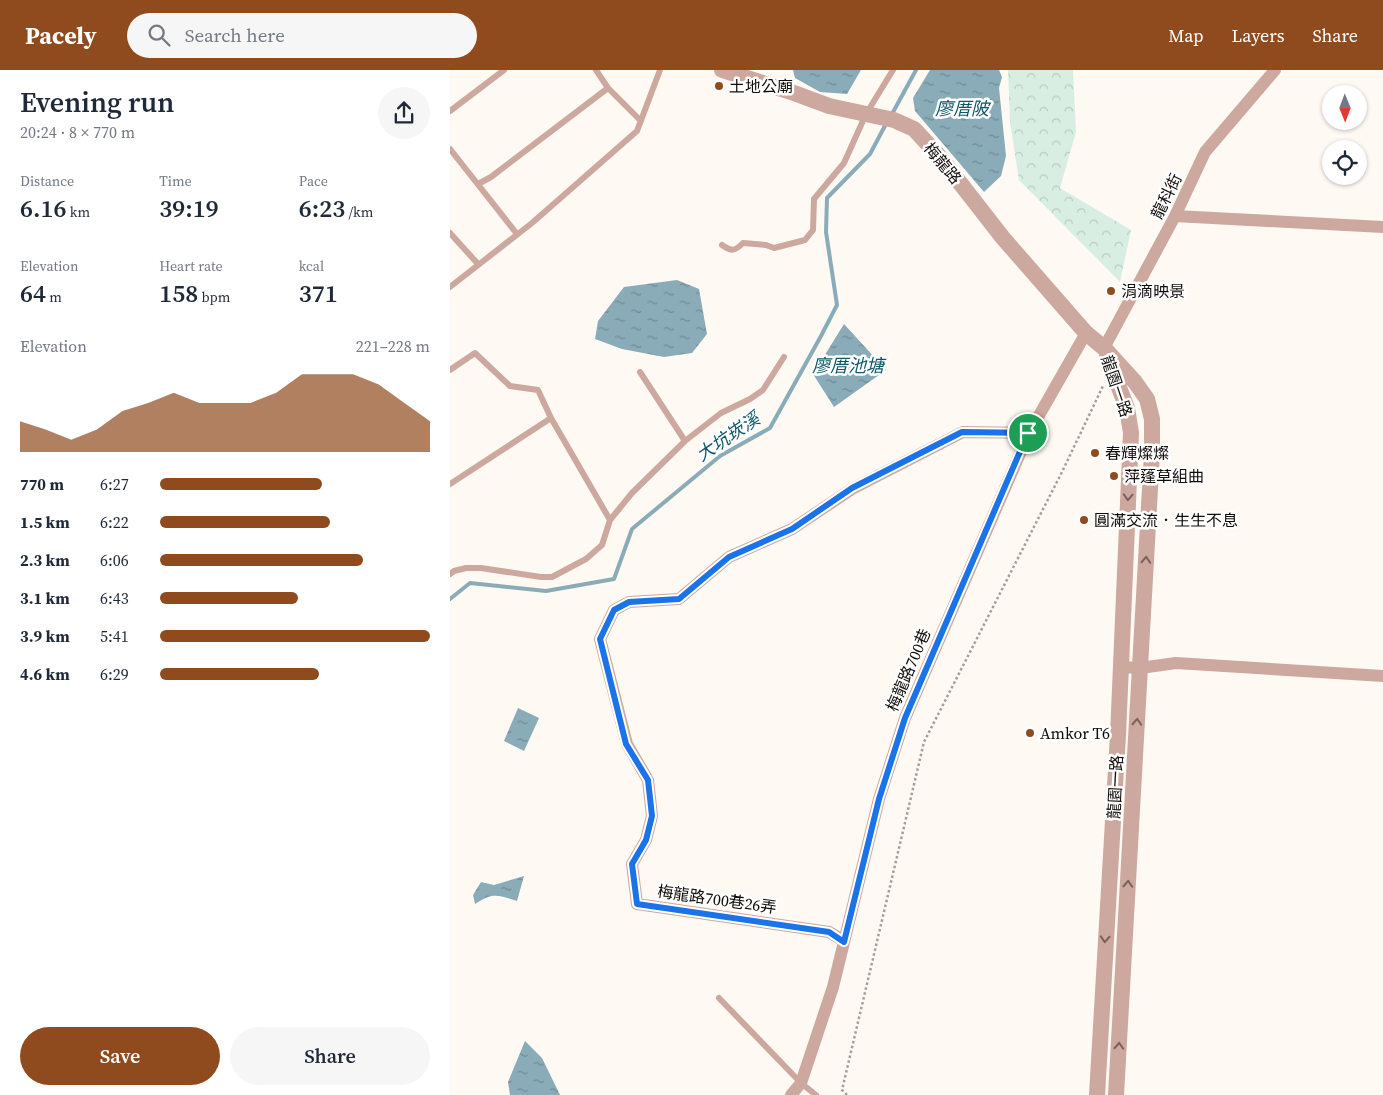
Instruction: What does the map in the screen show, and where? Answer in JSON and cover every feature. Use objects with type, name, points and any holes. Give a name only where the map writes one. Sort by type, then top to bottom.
[{"type":"street","name":"梅龍路","points":[[722,70],[829,106],[880,117],[914,129],[939,156],[1003,238],[1086,332],[1104,348]]},
{"type":"street","name":"龍科街","points":[[1104,348],[1175,216],[1205,152],[1274,70]]},
{"type":"street","points":[[1175,216],[1383,228]]},
{"type":"street","name":"梅龍路700巷","points":[[791,1095],[801,1083],[833,987],[879,799],[905,718],[1028,433],[1086,332]]},
{"type":"street","name":"龍園一路","points":[[1097,1095],[1121,667],[1131,433],[1127,408],[1104,348]]},
{"type":"street","name":"龍園一路","points":[[1104,348],[1135,382],[1147,399],[1152,419],[1152,453],[1116,1095]]},
{"type":"street","name":"梅龍路700巷26弄","points":[[844,942],[829,932],[637,904],[632,864],[646,840],[652,816],[648,780],[626,744],[600,639],[614,610],[629,602],[679,599],[729,557],[792,529],[852,488],[962,432],[1028,433]]},
{"type":"street","points":[[1121,667],[1140,668],[1176,663],[1383,676]]},
{"type":"lane","points":[[450,111],[504,70]]},
{"type":"lane","points":[[596,70],[608,88],[641,121]]},
{"type":"lane","points":[[450,287],[517,234],[637,130],[660,70]]},
{"type":"lane","points":[[722,245],[730,250],[735,250],[743,243],[766,245],[774,248],[805,240],[813,230],[814,199],[880,117],[893,70]]},
{"type":"lane","points":[[478,184],[491,177],[608,88]]},
{"type":"lane","points":[[450,149],[517,234]]},
{"type":"lane","points":[[450,233],[478,264]]},
{"type":"lane","points":[[450,370],[475,353],[510,386],[538,390],[551,418],[610,520]]},
{"type":"lane","points":[[450,574],[466,568],[481,568],[552,577],[586,559],[602,545],[610,520],[632,493],[685,442],[721,412],[750,399],[763,390],[784,357]]},
{"type":"lane","points":[[640,372],[685,442]]},
{"type":"lane","points":[[450,484],[551,418]]},
{"type":"lane","points":[[718,998],[801,1083],[816,1095]]},
{"type":"path","points":[[847,1095],[842,1090],[924,742],[1062,472],[1112,368]]},
{"type":"green space","points":[[1008,70],[1073,70],[1076,132],[1060,188],[1131,230],[1120,282],[1019,180],[1010,122]]},
{"type":"water","points":[[793,70],[861,70],[847,94],[820,92],[795,78]]},
{"type":"water","name":"廖厝陂","points":[[930,70],[999,70],[1002,77],[999,88],[1006,156],[1001,176],[984,192],[915,111],[913,98]]},
{"type":"water","points":[[677,280],[699,289],[707,334],[692,353],[664,357],[622,349],[595,339],[598,321],[624,287]]},
{"type":"water","name":"廖厝池塘","points":[[844,324],[886,370],[834,407],[813,374]]},
{"type":"water","points":[[518,708],[539,718],[524,751],[504,741]]},
{"type":"water","points":[[524,876],[517,901],[505,897],[491,896],[475,904],[473,895],[481,882],[494,885]]},
{"type":"water","points":[[525,1041],[542,1058],[560,1095],[510,1095],[508,1082]]},
{"type":"waterway","name":"大坑崁溪","points":[[892,114],[916,70]]},
{"type":"waterway","name":"大坑崁溪","points":[[450,599],[470,583],[546,591],[614,579],[632,529],[720,456],[770,428],[837,305],[826,232],[827,198],[870,154],[887,122]]},
{"type":"place","name":"土地公廟","points":[[719,86]]},
{"type":"place","name":"涓滴映景","points":[[1111,291]]},
{"type":"place","name":"春輝燦燦","points":[[1095,453]]},
{"type":"place","name":"萍蓬草組曲","points":[[1114,476]]},
{"type":"place","name":"圓滿交流．生生不息","points":[[1084,520]]},
{"type":"place","name":"Amkor T6","points":[[1030,733]]},
{"type":"route","points":[[962,432],[1028,433],[905,718],[879,799],[844,942],[829,932],[637,904],[632,864],[646,840],[652,816],[648,780],[626,744],[600,639],[614,610],[629,602],[679,599],[729,557],[792,529],[852,488],[962,432]]}]
